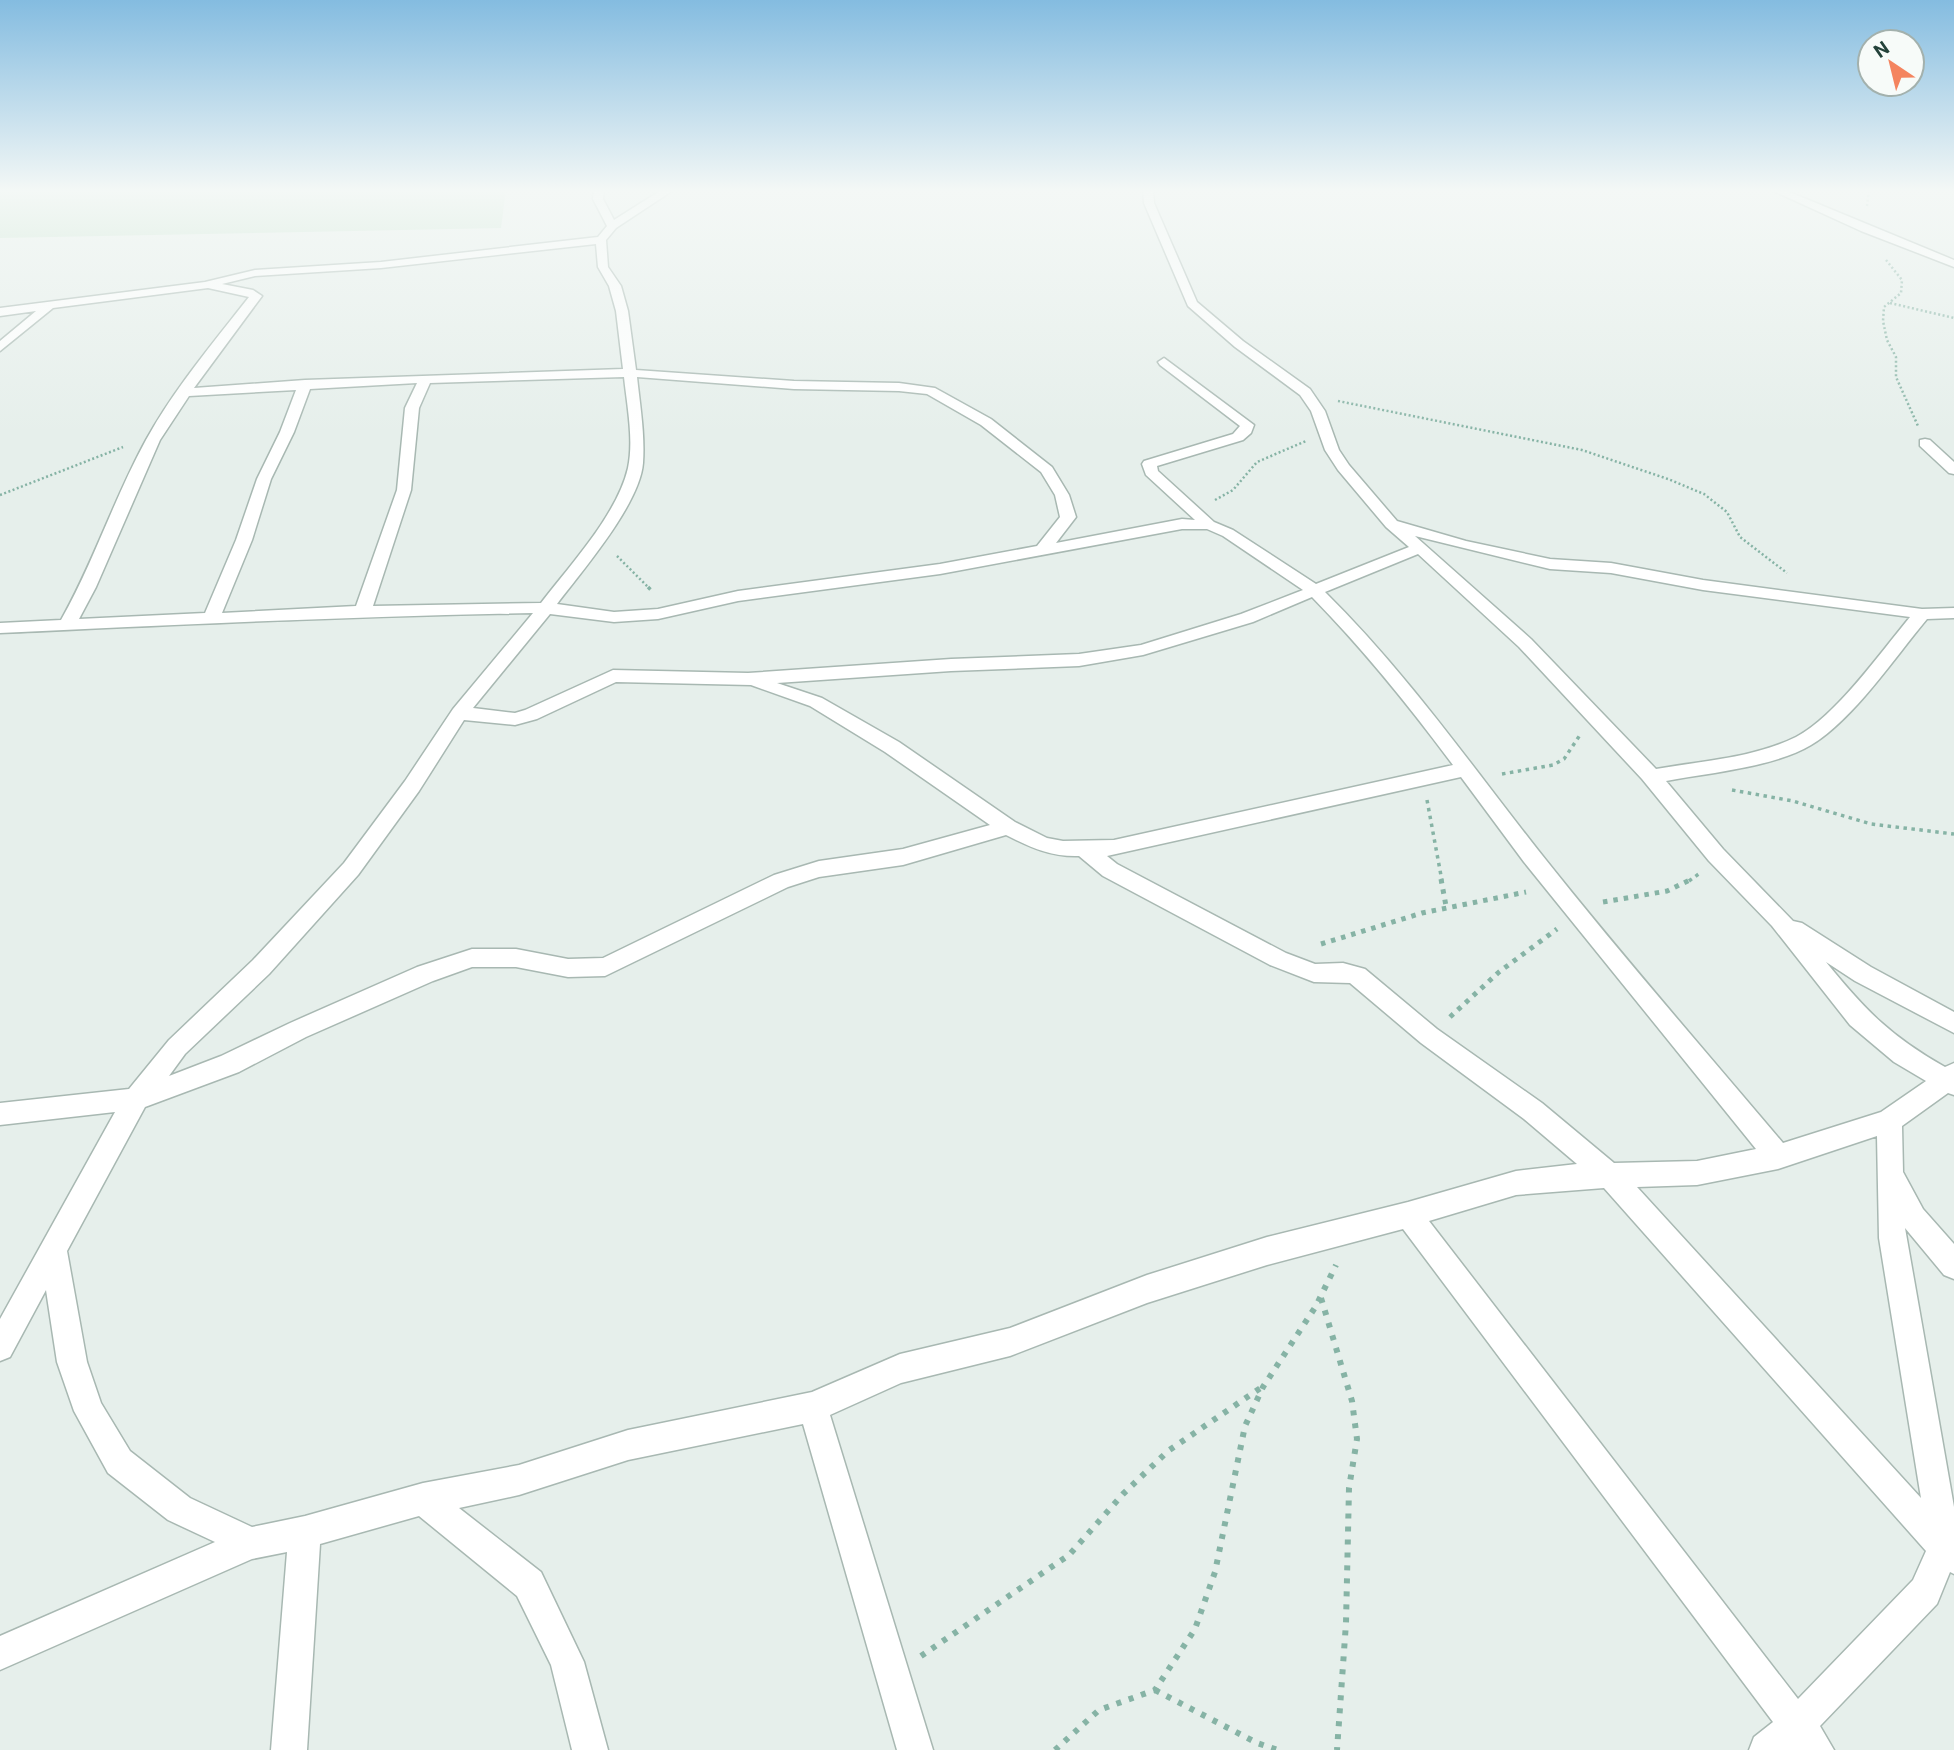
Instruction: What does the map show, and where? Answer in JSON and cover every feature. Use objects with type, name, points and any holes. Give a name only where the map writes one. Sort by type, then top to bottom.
[{"type":"street","points":[[0,312],[205,285],[255,273],[292,271]]},
{"type":"street","points":[[0,1347],[54,1253],[95,1170],[136,1099],[177,1047],[261,967],[351,869],[412,786],[459,713],[546,608],[601,534],[629,490],[636,465],[635,416],[620,297],[605,271]]},
{"type":"street","points":[[0,1653],[251,1543],[305,1532],[423,1499],[519,1480],[628,1445],[813,1407],[900,1369],[1010,1342],[1147,1289],[1267,1251],[1408,1215],[1516,1183],[1697,1173],[1778,1157],[1889,1121],[1951,1080],[1902,1055],[1858,1018],[1780,920],[1716,855],[1651,777],[1525,643],[1391,524],[1343,467],[1318,411],[1305,393],[1239,344],[1192,304],[1179,271]]},
{"type":"street","points":[[66,627],[88,587],[153,440],[204,363],[256,296],[249,292],[205,285]]},
{"type":"street","points":[[0,347],[49,306]]},
{"type":"street","points":[[1164,362],[1247,425],[1246,430],[1238,437],[1149,464],[1151,472],[1209,525],[1228,533],[1314,590],[1387,668],[1558,888],[1778,1157]]},
{"type":"street","points":[[184,392],[305,384],[629,373],[794,385],[899,387],[930,391],[986,422],[1047,470],[1062,495],[1068,517],[1042,550]]},
{"type":"street","points":[[363,611],[404,490],[412,408],[425,379]]},
{"type":"street","points":[[211,618],[244,540],[264,479],[288,432],[305,384]]},
{"type":"street","points":[[1925,443],[1954,446]]},
{"type":"street","points":[[1925,443],[1954,470]]},
{"type":"street","points":[[0,628],[363,611],[546,608],[614,617],[658,614],[738,596],[927,571],[1182,524],[1209,525]]},
{"type":"street","points":[[1391,524],[1464,545],[1550,564],[1611,568],[1703,585],[1922,614],[1954,613]]},
{"type":"street","points":[[459,713],[515,719],[531,715],[613,676],[748,680],[951,665],[1056,661],[1143,650],[1247,618],[1420,548]]},
{"type":"street","points":[[1651,777],[1761,757],[1804,741],[1839,712],[1922,614]]},
{"type":"street","points":[[748,680],[816,702],[892,747],[1008,827],[1042,844],[1063,849],[1114,848],[1425,778],[1470,774]]},
{"type":"street","points":[[0,1114],[136,1099],[230,1064],[298,1030],[425,974],[472,958],[516,958],[568,968],[605,967],[781,881],[818,869],[904,857],[1008,827]]},
{"type":"street","points":[[1086,850],[1110,870],[1278,959],[1314,973],[1343,972],[1357,976],[1429,1036],[1533,1111],[1610,1176],[1949,1552]]},
{"type":"street","points":[[1780,920],[1863,974],[1954,1023]]},
{"type":"street","points":[[1767,1750],[1807,1737],[1926,1592],[1949,1552],[1892,1238],[1889,1121]]},
{"type":"street","points":[[1889,1172],[1913,1218],[1954,1265]]},
{"type":"street","points":[[1408,1215],[1807,1737]]},
{"type":"street","points":[[54,1253],[72,1362],[89,1411],[120,1462],[179,1509],[251,1543]]},
{"type":"street","points":[[813,1407],[915,1750]]},
{"type":"street","points":[[423,1499],[529,1584],[567,1662],[590,1750]]},
{"type":"street","points":[[289,1750],[305,1532]]},
{"type":"path","points":[[1895,271],[1902,280],[1901,293],[1884,307],[1883,321],[1887,340],[1896,357],[1896,377],[1925,443]]},
{"type":"path","points":[[1889,302],[1954,318]]},
{"type":"path","points":[[1305,393],[1582,450],[1668,479],[1704,494],[1727,512],[1740,537],[1828,601]]},
{"type":"path","points":[[1192,509],[1211,503],[1233,490],[1257,462],[1306,441],[1324,429]]},
{"type":"path","points":[[0,495],[43,480],[83,460],[153,440]]},
{"type":"path","points":[[601,534],[624,566],[675,610]]},
{"type":"path","points":[[1470,774],[1553,765],[1563,759],[1594,716]]},
{"type":"path","points":[[1425,778],[1430,826],[1446,906]]},
{"type":"path","points":[[1725,788],[1793,801],[1871,824],[1954,834]]},
{"type":"path","points":[[1429,1036],[1499,972],[1576,910],[1680,886],[1692,881],[1716,855]]},
{"type":"path","points":[[1278,959],[1378,924],[1476,898],[1558,888]]},
{"type":"path","points":[[1055,1750],[1099,1710],[1155,1690],[1195,1629],[1214,1572],[1245,1426],[1262,1387],[1320,1298],[1336,1265],[1345,1230]]},
{"type":"path","points":[[1320,1298],[1352,1401],[1357,1439],[1349,1488],[1346,1623],[1338,1750]]},
{"type":"path","points":[[894,1675],[1069,1555],[1123,1494],[1168,1451],[1262,1387]]},
{"type":"path","points":[[1155,1690],[1257,1743],[1278,1750]]}]
